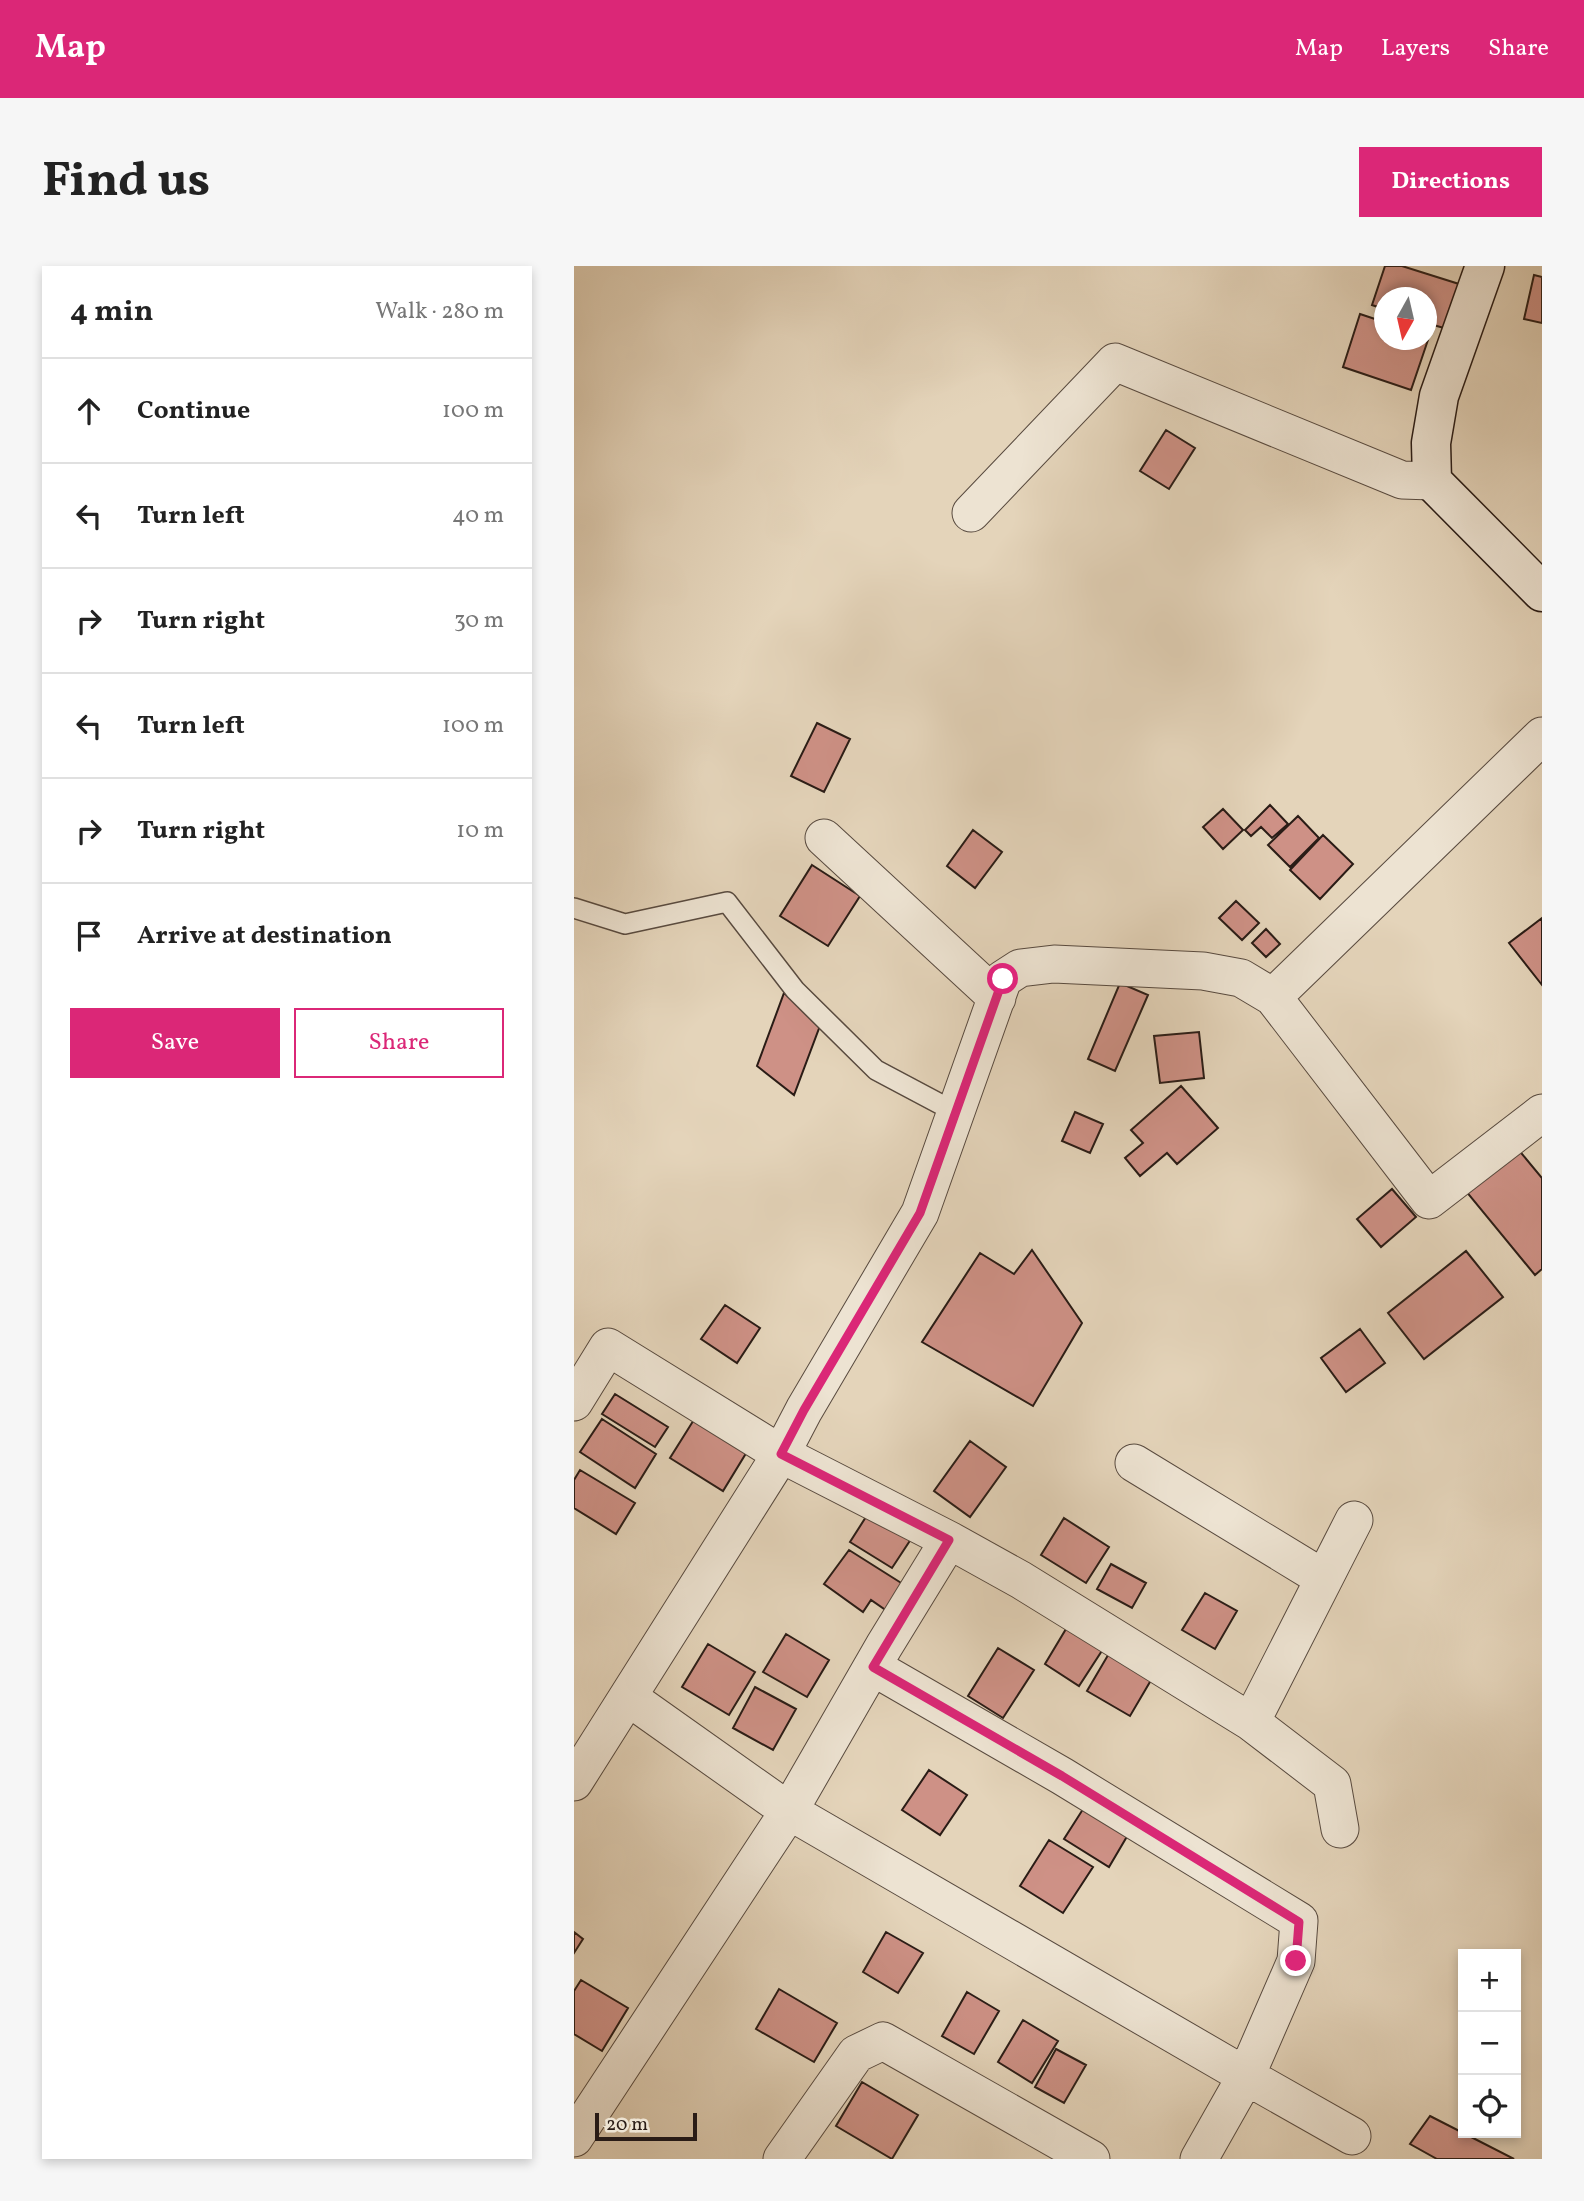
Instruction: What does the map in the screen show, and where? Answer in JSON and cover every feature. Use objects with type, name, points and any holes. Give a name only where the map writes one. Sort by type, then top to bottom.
[{"type":"street","points":[[1485,266],[1439,396],[1431,443],[1432,481],[1542,592]]},
{"type":"street","points":[[971,513],[1115,362],[1402,480],[1432,481]]},
{"type":"street","points":[[1273,997],[1542,736]]},
{"type":"street","points":[[824,838],[997,998]]},
{"type":"street","points":[[574,1782],[781,1454],[920,1213],[1003,979],[1020,968],[1054,964],[1203,971],[1241,978],[1273,997],[1429,1200],[1542,1113]]},
{"type":"street","points":[[574,1402],[608,1347],[781,1454],[1021,1580],[1251,1722],[1332,1784],[1340,1829]]},
{"type":"street","points":[[1134,1463],[1323,1578]]},
{"type":"street","points":[[1251,1722],[1354,1520]]},
{"type":"street","points":[[574,2138],[789,1811],[949,1540]]},
{"type":"street","points":[[873,1667],[1062,1776],[1299,1922],[1296,1961],[1246,2076],[1199,2159]]},
{"type":"street","points":[[628,1696],[789,1811],[1352,2136]]},
{"type":"street","points":[[782,2159],[856,2054],[883,2041],[1091,2159]]},
{"type":"lane","points":[[574,908],[625,924],[727,902],[795,990],[876,1070],[957,1113]]},
{"type":"building","points":[[1385,266],[1402,266],[1459,284],[1444,328],[1437,326],[1437,287],[1378,287]]},
{"type":"building","points":[[1534,275],[1542,277],[1542,323],[1524,319]]},
{"type":"building","points":[[1360,314],[1374,319],[1374,350],[1425,350],[1411,390],[1343,367]]},
{"type":"building","points":[[1166,430],[1195,448],[1169,489],[1140,471]]},
{"type":"building","points":[[817,723],[850,739],[824,792],[791,776]]},
{"type":"building","points":[[1270,805],[1288,824],[1272,838],[1261,827],[1251,836],[1245,830]]},
{"type":"building","points":[[1223,809],[1243,830],[1223,849],[1203,827]]},
{"type":"building","points":[[1298,816],[1319,838],[1290,867],[1268,845]]},
{"type":"building","points":[[973,830],[1002,852],[975,888],[947,866]]},
{"type":"building","points":[[1323,835],[1353,864],[1320,899],[1290,870]]},
{"type":"building","points":[[812,865],[860,896],[828,946],[780,916]]},
{"type":"building","points":[[1236,901],[1259,923],[1242,940],[1219,918]]},
{"type":"building","points":[[1542,918],[1542,985],[1509,943]]},
{"type":"building","points":[[1266,929],[1280,944],[1266,957],[1252,943]]},
{"type":"building","points":[[1120,983],[1148,995],[1115,1071],[1088,1059]]},
{"type":"building","points":[[784,993],[821,1023],[794,1095],[757,1066]]},
{"type":"building","points":[[1199,1032],[1204,1078],[1160,1083],[1154,1036]]},
{"type":"building","points":[[1181,1086],[1218,1128],[1177,1164],[1167,1153],[1140,1176],[1125,1158],[1143,1143],[1131,1130]]},
{"type":"building","points":[[1075,1112],[1103,1124],[1090,1153],[1062,1141]]},
{"type":"building","points":[[1517,1148],[1542,1178],[1542,1269],[1535,1275],[1465,1190]]},
{"type":"building","points":[[1392,1189],[1416,1217],[1381,1247],[1357,1219]]},
{"type":"building","points":[[1032,1250],[1082,1323],[1033,1406],[922,1342],[980,1253],[1014,1274]]},
{"type":"building","points":[[1466,1251],[1503,1297],[1424,1359],[1388,1313]]},
{"type":"building","points":[[725,1305],[760,1328],[737,1363],[701,1339]]},
{"type":"building","points":[[1360,1329],[1385,1363],[1346,1392],[1321,1358]]},
{"type":"building","points":[[615,1394],[668,1427],[655,1447],[602,1414]]},
{"type":"building","points":[[695,1418],[748,1450],[723,1491],[670,1458]]},
{"type":"building","points":[[602,1419],[656,1454],[635,1488],[580,1452]]},
{"type":"building","points":[[970,1441],[1006,1467],[970,1517],[934,1491]]},
{"type":"building","points":[[580,1470],[635,1503],[616,1534],[574,1508],[574,1480]]},
{"type":"building","points":[[871,1509],[913,1536],[892,1568],[850,1542]]},
{"type":"building","points":[[1064,1518],[1109,1547],[1086,1583],[1041,1555]]},
{"type":"building","points":[[849,1550],[906,1586],[890,1613],[871,1600],[863,1612],[824,1584]]},
{"type":"building","points":[[1111,1564],[1146,1583],[1132,1608],[1097,1589]]},
{"type":"building","points":[[1205,1593],[1237,1611],[1215,1649],[1182,1630]]},
{"type":"building","points":[[1069,1624],[1105,1646],[1079,1686],[1045,1664]]},
{"type":"building","points":[[786,1634],[829,1660],[807,1697],[763,1672]]},
{"type":"building","points":[[708,1644],[755,1672],[729,1715],[682,1687]]},
{"type":"building","points":[[998,1648],[1034,1670],[1003,1718],[968,1696]]},
{"type":"building","points":[[1111,1650],[1154,1675],[1130,1716],[1087,1691]]},
{"type":"building","points":[[755,1687],[796,1709],[773,1750],[733,1728]]},
{"type":"building","points":[[929,1770],[967,1795],[940,1835],[902,1810]]},
{"type":"building","points":[[1085,1806],[1129,1833],[1109,1867],[1064,1839]]},
{"type":"building","points":[[1049,1840],[1093,1867],[1063,1913],[1020,1886]]},
{"type":"building","points":[[574,1932],[583,1939],[574,1953]]},
{"type":"building","points":[[886,1932],[923,1953],[898,1993],[863,1972]]},
{"type":"building","points":[[581,1980],[628,2008],[602,2051],[574,2034],[574,1991]]},
{"type":"building","points":[[779,1989],[837,2023],[814,2062],[756,2029]]},
{"type":"building","points":[[967,1992],[999,2011],[974,2054],[942,2036]]},
{"type":"building","points":[[1023,2020],[1058,2041],[1032,2083],[998,2062]]},
{"type":"building","points":[[1056,2049],[1086,2065],[1064,2103],[1035,2087]]},
{"type":"building","points":[[862,2082],[918,2115],[892,2159],[836,2126]]},
{"type":"building","points":[[1430,2116],[1458,2130],[1458,2138],[1473,2138],[1514,2159],[1437,2159],[1410,2144]]},
{"type":"route","points":[[1003,979],[920,1213],[781,1454],[949,1540],[873,1667],[1062,1776],[1299,1922],[1296,1961]]}]
